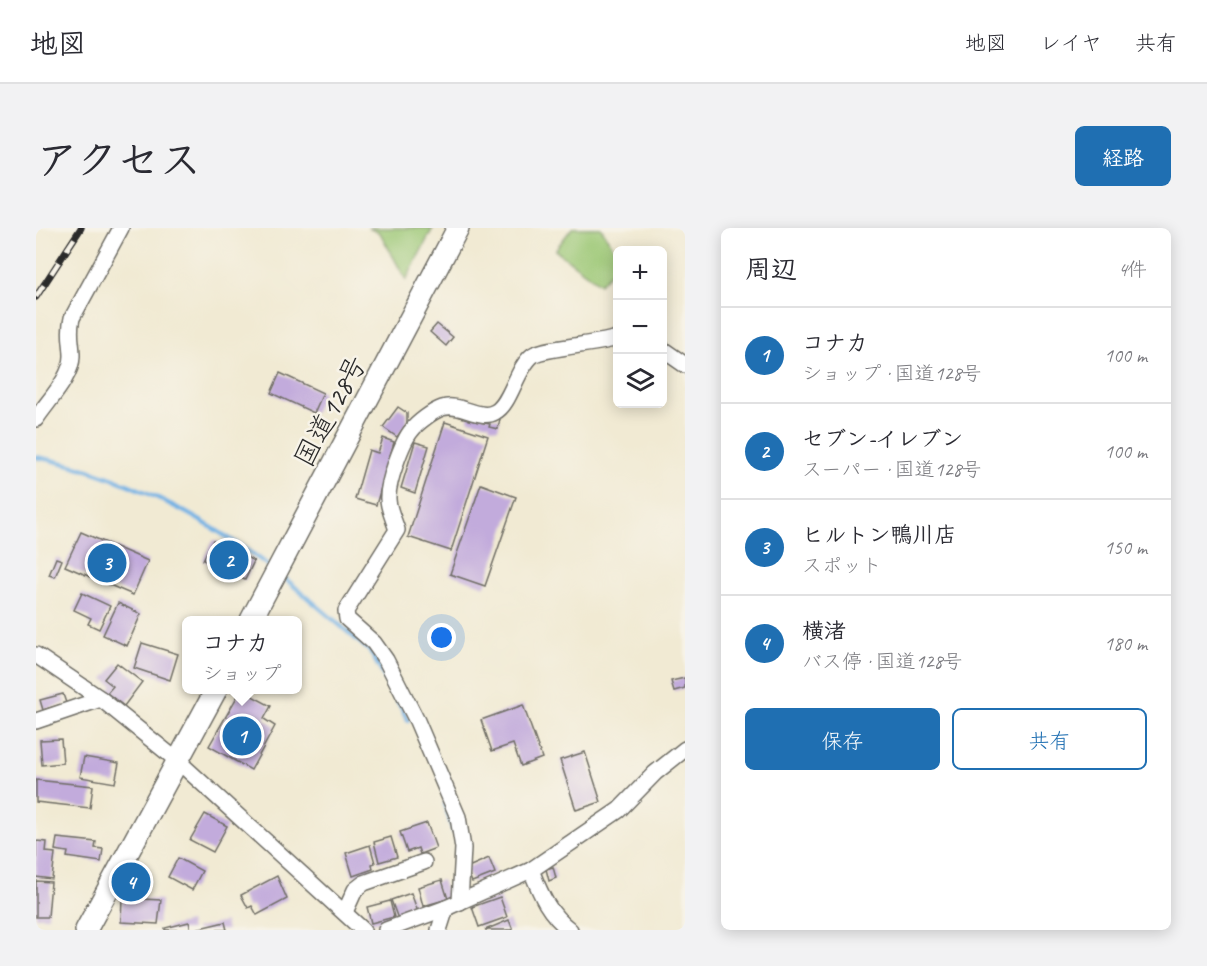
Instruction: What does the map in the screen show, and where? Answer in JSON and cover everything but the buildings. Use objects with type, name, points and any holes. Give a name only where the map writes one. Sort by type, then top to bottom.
[{"type":"highway","name":"国道128号","points":[[254,616],[458,228]]},
{"type":"highway","points":[[86,930],[214,694]]},
{"type":"street","points":[[36,418],[70,368],[72,355],[69,330],[72,318],[121,228]]},
{"type":"street","points":[[439,930],[452,905],[463,848],[458,816],[417,722],[386,660],[374,643],[346,619],[346,611],[397,530],[387,500],[389,487],[411,430],[441,408],[462,407],[484,414],[494,413],[500,408],[522,367],[538,351],[598,344],[613,340]]},
{"type":"street","points":[[667,352],[685,365]]},
{"type":"street","points":[[36,655],[100,699],[179,762],[345,912],[361,930]]},
{"type":"street","points":[[36,722],[100,699]]},
{"type":"street","points":[[386,930],[452,905],[531,870],[619,810],[655,772],[685,748]]},
{"type":"street","points":[[345,912],[355,890],[364,883],[424,862]]},
{"type":"street","points":[[531,870],[545,904],[557,920],[570,930]]},
{"type":"green space","points":[[368,228],[433,228],[406,280],[380,233]]},
{"type":"green space","points":[[572,228],[601,228],[613,247],[613,269],[600,284],[555,250]]},
{"type":"waterway","points":[[36,457],[100,474],[160,499],[217,531],[272,568]]},
{"type":"waterway","points":[[281,575],[370,651],[408,720]]},
{"type":"waterway","points":[[445,804],[453,831]]},
{"type":"waterway","points":[[451,895],[454,877]]},
{"type":"railway","points":[[36,297],[81,228]]},
{"type":"place","name":"セブン-イレブン","points":[[229,560]]},
{"type":"place","name":"ヒルトン鴨川店","points":[[107,563]]},
{"type":"place","name":"コナカ","points":[[242,736]]},
{"type":"place","name":"横渚","points":[[131,882]]}]
